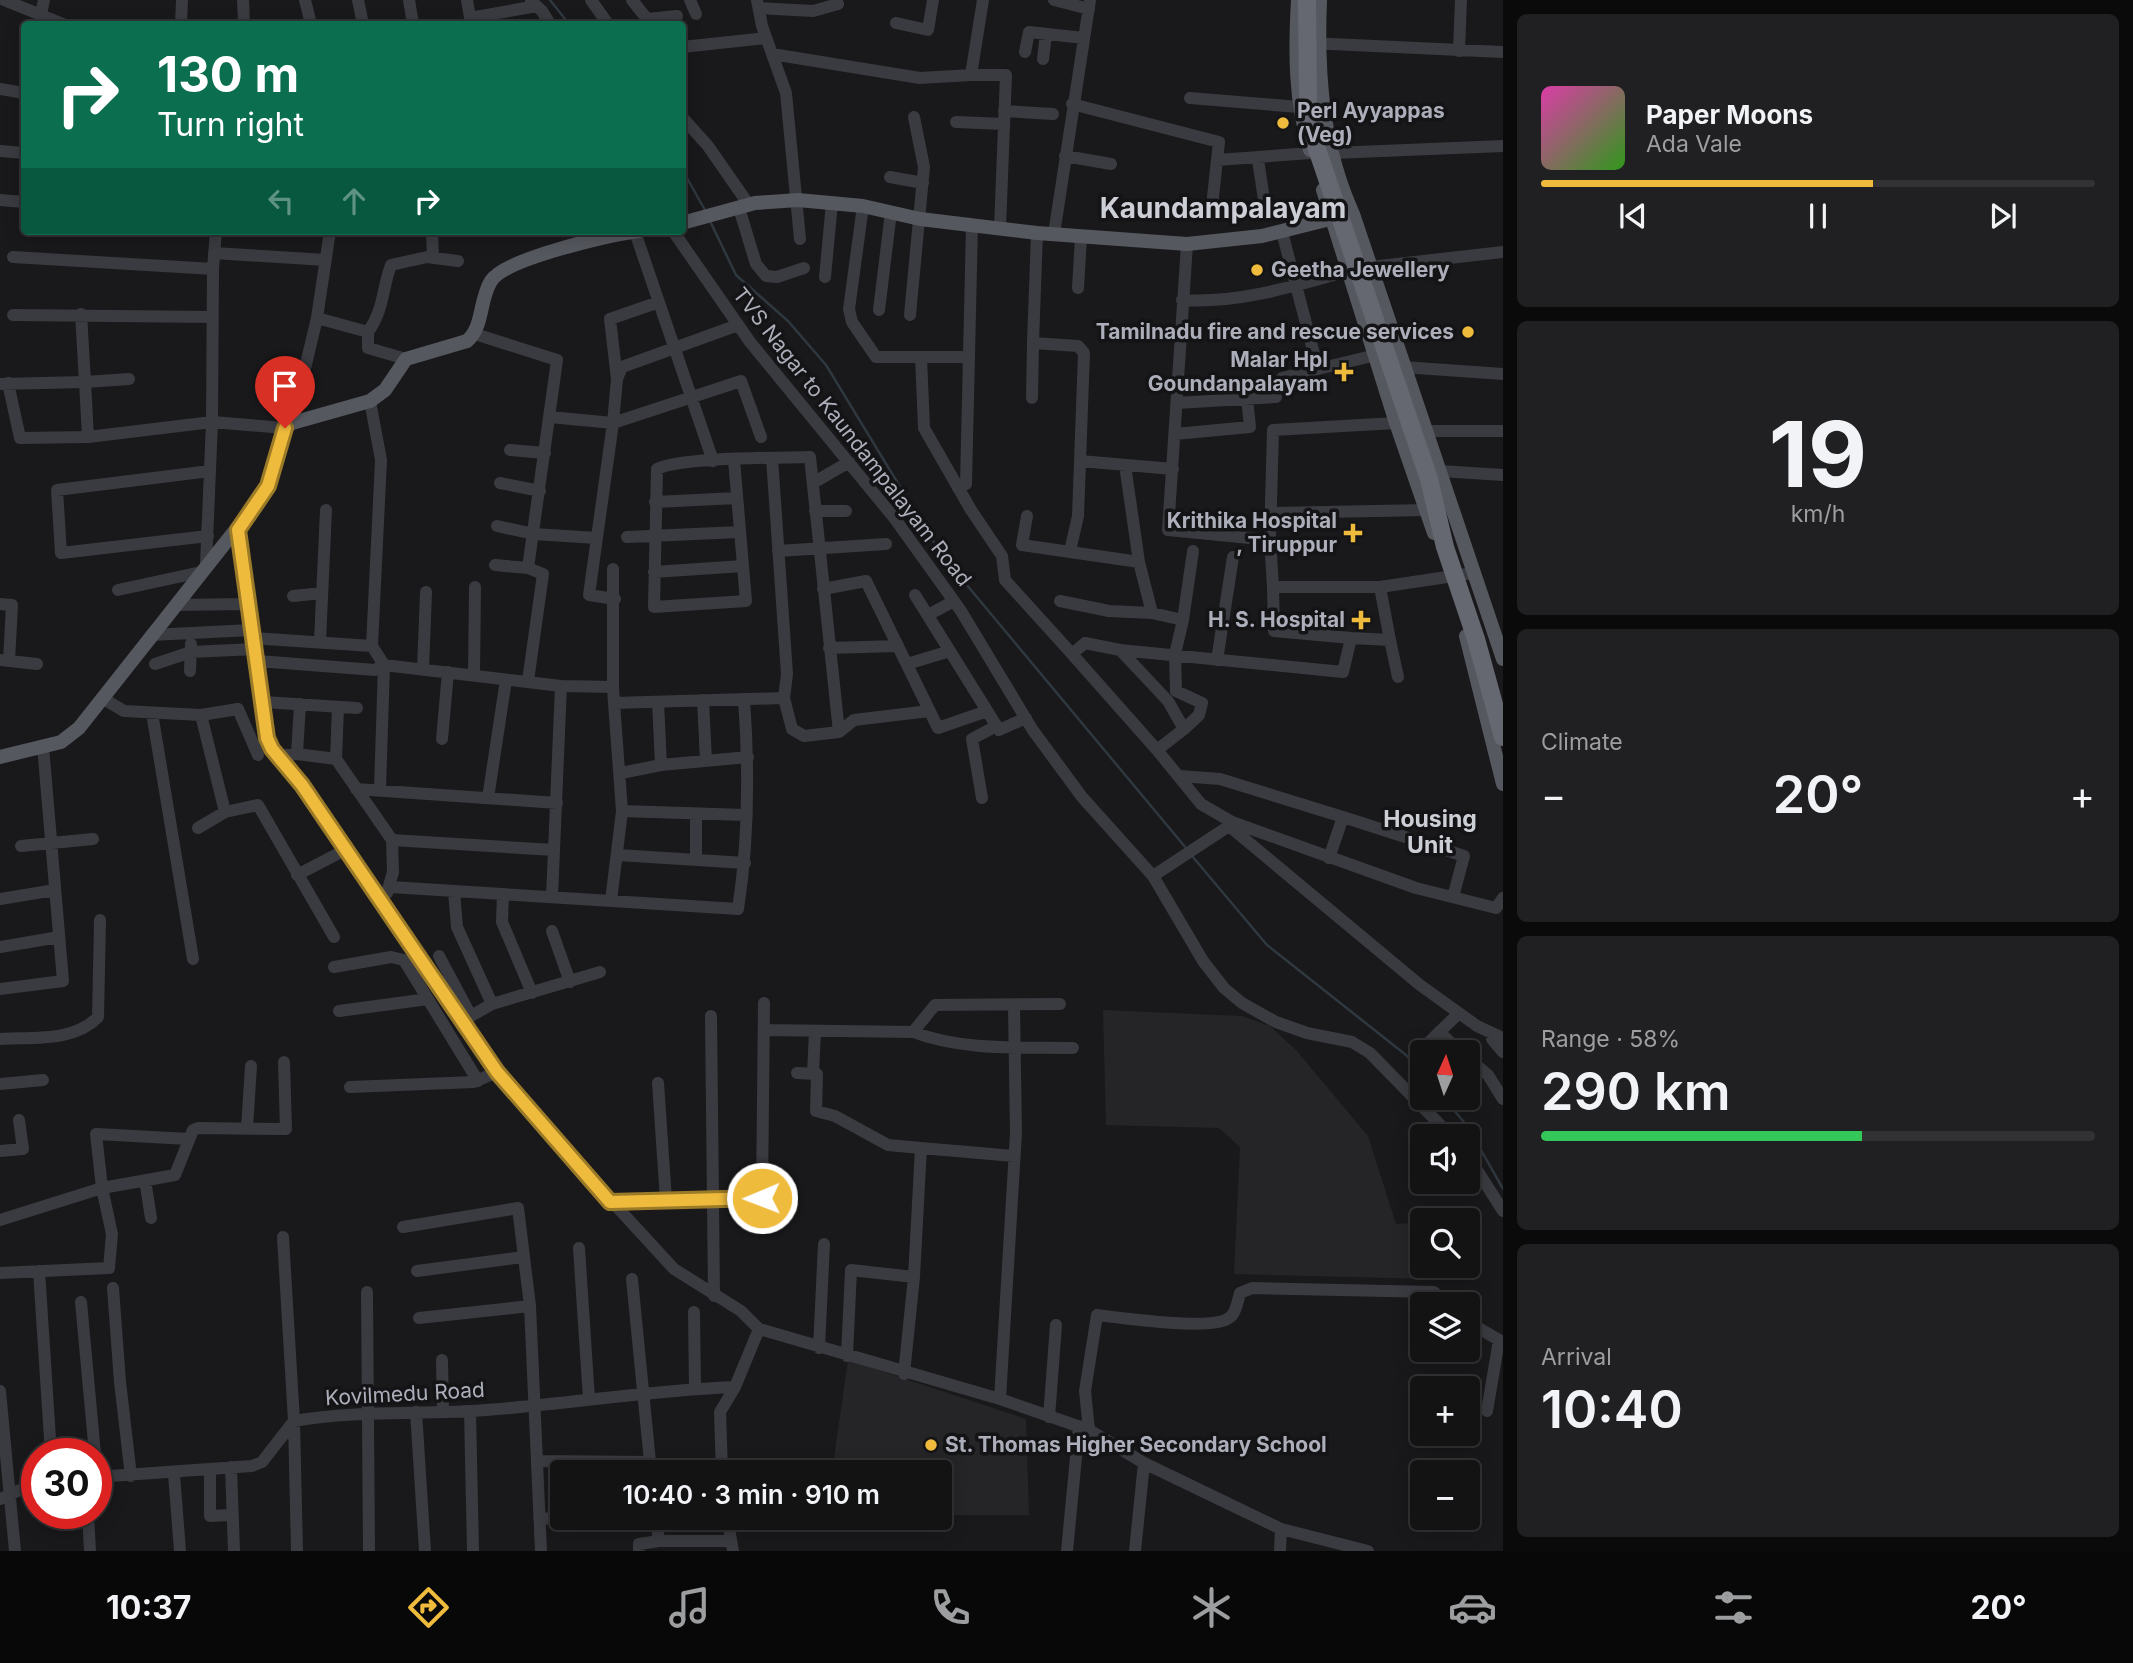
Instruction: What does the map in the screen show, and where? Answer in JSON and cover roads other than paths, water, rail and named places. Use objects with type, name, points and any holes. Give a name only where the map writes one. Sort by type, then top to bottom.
[{"type":"highway","points":[[1307,0],[1308,102],[1316,146],[1429,479],[1445,547],[1473,628],[1503,737]]},
{"type":"highway","points":[[1317,0],[1314,95],[1339,199],[1436,475],[1453,544],[1503,690]]},
{"type":"main road","points":[[1298,0],[1296,41],[1299,107],[1311,153],[1396,423],[1449,577],[1503,784]]},
{"type":"main road","points":[[1317,0],[1320,96],[1339,183],[1353,214],[1503,659]]},
{"type":"main road","points":[[686,224],[739,208],[798,200],[863,206],[920,219],[1037,233],[1187,244],[1282,232],[1353,214]]},
{"type":"main road","points":[[0,757],[61,742],[79,728],[150,635],[238,530],[268,486],[289,425],[370,401],[385,390],[406,359],[456,346],[475,334],[485,296],[492,281],[501,272],[534,256],[617,235]]},
{"type":"street","points":[[4,0],[41,20],[44,0]]},
{"type":"street","points":[[181,21],[182,0]]},
{"type":"street","points":[[243,0],[244,21]]},
{"type":"street","points":[[305,0],[310,21]]},
{"type":"street","points":[[358,0],[362,21]]},
{"type":"street","points":[[409,0],[412,21]]},
{"type":"street","points":[[467,0],[471,21],[533,3],[548,21]]},
{"type":"street","points":[[591,0],[606,21]]},
{"type":"street","points":[[632,0],[647,19],[677,16]]},
{"type":"street","points":[[690,0],[696,14]]},
{"type":"street","points":[[895,23],[928,30],[933,0]]},
{"type":"street","points":[[971,75],[984,0]]},
{"type":"street","points":[[1054,0],[1089,4],[1054,234]]},
{"type":"street","points":[[1459,51],[1461,0]]},
{"type":"street","points":[[800,239],[786,93],[766,38],[758,4],[813,11],[838,4]]},
{"type":"street","points":[[1025,52],[1029,32],[1084,38]]},
{"type":"street","points":[[1043,59],[1046,34]]},
{"type":"street","points":[[686,47],[766,38]]},
{"type":"street","points":[[1296,41],[1503,52]]},
{"type":"street","points":[[772,54],[920,78],[1006,75],[1000,228]]},
{"type":"street","points":[[0,89],[21,92]]},
{"type":"street","points":[[1190,98],[1299,107]]},
{"type":"street","points":[[1072,104],[1219,142],[1211,215]]},
{"type":"street","points":[[956,122],[1053,114]]},
{"type":"street","points":[[910,315],[924,167],[914,117]]},
{"type":"street","points":[[686,121],[708,146],[739,208],[756,264],[766,275],[777,277],[804,268]]},
{"type":"street","points":[[1333,153],[1503,146]]},
{"type":"street","points":[[0,151],[21,153]]},
{"type":"street","points":[[1217,160],[1311,153]]},
{"type":"street","points":[[1065,156],[1111,164]]},
{"type":"street","points":[[1258,159],[1265,206]]},
{"type":"street","points":[[890,177],[923,183]]},
{"type":"street","points":[[0,200],[21,202]]},
{"type":"street","points":[[825,277],[831,203]]},
{"type":"street","points":[[863,206],[849,309],[852,321],[876,357],[969,357]]},
{"type":"street","points":[[879,310],[891,212]]},
{"type":"street","points":[[958,488],[967,484],[972,225]]},
{"type":"street","points":[[1282,232],[1318,369]]},
{"type":"street","points":[[1032,398],[1037,233]]},
{"type":"street","points":[[118,590],[204,568],[208,536],[212,422],[216,235]]},
{"type":"street","points":[[129,379],[4,384],[20,438],[88,437],[212,422],[289,425],[317,318],[329,235]]},
{"type":"street","points":[[432,235],[433,257],[438,261],[458,261]]},
{"type":"street","points":[[630,235],[659,302],[713,461]]},
{"type":"street","name":"TVS Nagar to Kaundampalayam Road","points":[[685,235],[738,326],[849,462],[954,601],[1026,718],[1082,797],[1153,876],[1203,961],[1224,988],[1242,1003],[1276,1022],[1307,1033],[1352,1042],[1370,1052],[1439,1124]]},
{"type":"street","points":[[1078,288],[1081,237]]},
{"type":"street","points":[[1187,244],[1168,530],[1270,540]]},
{"type":"street","points":[[1370,267],[1503,252]]},
{"type":"street","points":[[214,253],[326,260]]},
{"type":"street","points":[[13,257],[213,269]]},
{"type":"street","points":[[406,359],[399,354],[368,348],[369,332],[379,319],[385,281],[391,265],[433,257]]},
{"type":"street","points":[[1182,300],[1209,302],[1297,285],[1348,271]]},
{"type":"street","points":[[615,599],[589,595],[617,379],[610,319],[659,302]]},
{"type":"street","points":[[81,314],[88,437]]},
{"type":"street","points":[[13,315],[213,317]]},
{"type":"street","points":[[317,318],[369,332]]},
{"type":"street","points":[[617,379],[622,367],[738,326]]},
{"type":"street","points":[[475,334],[557,360],[528,568]]},
{"type":"street","points":[[1032,343],[1078,346],[1083,349],[1078,516],[1070,551]]},
{"type":"street","points":[[1282,378],[1376,355]]},
{"type":"street","points":[[921,357],[924,428],[958,488],[1002,556],[1005,580],[1180,776],[1201,804],[1231,824],[1419,985],[1500,1037]]},
{"type":"street","points":[[1403,367],[1503,374]]},
{"type":"street","points":[[550,417],[613,423],[741,381],[761,437]]},
{"type":"street","points":[[1177,403],[1276,397]]},
{"type":"street","points":[[1175,434],[1250,427],[1247,398]]},
{"type":"street","points":[[370,401],[381,460],[372,646],[384,665],[380,789]]},
{"type":"street","points":[[1390,640],[1274,631],[1270,540],[1273,430],[1396,423]]},
{"type":"street","points":[[1424,431],[1503,431]]},
{"type":"street","points":[[510,450],[545,453]]},
{"type":"street","points":[[734,460],[746,601],[654,607],[657,469],[713,461],[772,458],[810,457],[828,648],[839,732]]},
{"type":"street","points":[[772,458],[787,674],[784,698],[789,723],[798,734],[839,732],[854,720],[929,710]]},
{"type":"street","points":[[1080,461],[1173,469]]},
{"type":"street","points":[[813,483],[849,462]]},
{"type":"street","points":[[1125,465],[1139,562],[1152,613]]},
{"type":"street","points":[[208,536],[61,553],[57,490],[210,471]]},
{"type":"street","points":[[1440,471],[1503,475]]},
{"type":"street","points":[[500,483],[540,491]]},
{"type":"street","points":[[655,502],[737,498]]},
{"type":"street","points":[[320,641],[326,510]]},
{"type":"street","points":[[1272,513],[1427,510]]},
{"type":"street","points":[[816,511],[846,511]]},
{"type":"street","points":[[1027,516],[1022,545],[1139,562]]},
{"type":"street","points":[[497,526],[534,534],[597,538]]},
{"type":"street","points":[[238,530],[246,604],[267,738],[277,756],[302,785],[466,1019],[497,1072],[610,1202],[674,1269],[741,1311],[759,1329],[904,1374],[1000,1399],[1084,1428],[1143,1463],[1281,1529],[1368,1551]]},
{"type":"street","points":[[627,537],[740,532]]},
{"type":"street","points":[[778,551],[886,544]]},
{"type":"street","points":[[1157,750],[1199,715],[1202,703],[1176,691],[1175,654],[1193,551]]},
{"type":"street","points":[[1217,660],[1233,557]]},
{"type":"street","points":[[495,565],[528,568],[542,574],[528,681]]},
{"type":"street","points":[[654,572],[743,566]]},
{"type":"street","points":[[611,901],[622,811],[613,687],[615,599],[612,569]]},
{"type":"street","points":[[1273,587],[1380,587],[1474,573]]},
{"type":"street","points":[[823,589],[866,581],[938,728],[987,711]]},
{"type":"street","points":[[474,675],[475,587]]},
{"type":"street","points":[[1380,587],[1398,677]]},
{"type":"street","points":[[423,669],[426,592]]},
{"type":"street","points":[[293,596],[322,593]]},
{"type":"street","points":[[915,595],[999,730],[1026,718]]},
{"type":"street","points":[[928,615],[954,601]]},
{"type":"street","points":[[1060,601],[1109,611],[1152,613],[1183,620]]},
{"type":"street","points":[[0,604],[12,605],[5,661],[37,664]]},
{"type":"street","points":[[175,605],[246,604]]},
{"type":"street","points":[[150,635],[191,633],[375,670],[384,665],[561,686],[613,687]]},
{"type":"street","points":[[190,671],[191,633]]},
{"type":"street","points":[[1072,653],[1085,643],[1161,655],[1175,654],[1343,671],[1351,638]]},
{"type":"street","points":[[156,664],[191,652],[254,644],[320,641],[372,646]]},
{"type":"street","points":[[828,648],[898,646]]},
{"type":"street","points":[[1120,650],[1168,701],[1184,729]]},
{"type":"street","points":[[907,664],[950,651]]},
{"type":"street","points":[[442,739],[448,673]]},
{"type":"street","points":[[488,798],[506,680]]},
{"type":"street","points":[[552,897],[561,686]]},
{"type":"street","points":[[102,698],[124,711],[201,715],[238,709],[258,755]]},
{"type":"street","points":[[614,704],[784,698]]},
{"type":"street","points":[[391,887],[738,909],[745,863],[748,757],[744,699]]},
{"type":"street","points":[[703,700],[706,761]]},
{"type":"street","points":[[263,702],[357,708]]},
{"type":"street","points":[[659,702],[661,765]]},
{"type":"street","points":[[297,754],[300,704]]},
{"type":"street","points":[[338,707],[335,759],[392,840],[391,887],[382,901]]},
{"type":"street","points":[[152,713],[193,959]]},
{"type":"street","points":[[201,715],[225,813]]},
{"type":"street","points":[[982,798],[972,739],[996,726]]},
{"type":"street","points":[[0,989],[63,981],[43,746]]},
{"type":"street","points":[[277,756],[297,754],[335,759]]},
{"type":"street","points":[[621,773],[661,765],[748,757]]},
{"type":"street","points":[[1180,776],[1220,779],[1464,856],[1453,897]]},
{"type":"street","points":[[356,789],[557,803]]},
{"type":"street","points":[[198,828],[225,813],[258,805],[334,937]]},
{"type":"street","points":[[622,811],[745,815]]},
{"type":"street","points":[[696,814],[696,860]]},
{"type":"street","points":[[1329,858],[1343,817]]},
{"type":"street","points":[[1153,876],[1177,859],[1203,846],[1231,824]]},
{"type":"street","points":[[1231,824],[1453,897],[1496,908],[1503,898]]},
{"type":"street","points":[[21,846],[93,839]]},
{"type":"street","points":[[392,840],[554,850]]},
{"type":"street","points":[[297,875],[346,849]]},
{"type":"street","points":[[618,855],[745,863]]},
{"type":"street","points":[[0,900],[55,890]]},
{"type":"street","points":[[454,891],[457,927],[492,1004]]},
{"type":"street","points":[[502,894],[502,922],[532,993]]},
{"type":"street","points":[[0,1039],[72,1034],[89,1026],[98,1017],[100,920]]},
{"type":"street","points":[[552,931],[570,982]]},
{"type":"street","points":[[0,947],[59,937]]},
{"type":"street","points":[[439,956],[466,1019]]},
{"type":"street","points":[[334,967],[399,957],[478,1081]]},
{"type":"street","points":[[466,1019],[492,1004],[600,972]]},
{"type":"street","points":[[339,1012],[428,999]]},
{"type":"street","points":[[610,1202],[762,1198],[764,1003]]},
{"type":"street","points":[[914,1032],[935,1005],[1060,1004]]},
{"type":"street","points":[[1000,1399],[1014,1156],[1014,1006]]},
{"type":"street","points":[[1431,1040],[1459,1013]]},
{"type":"street","points":[[711,1016],[715,1296]]},
{"type":"street","points":[[764,1030],[914,1032],[946,1042],[1073,1048]]},
{"type":"street","points":[[813,1074],[815,1031]]},
{"type":"street","points":[[1439,1032],[1448,1040]]},
{"type":"street","points":[[1500,1037],[1492,1040],[1503,1052]]},
{"type":"street","points":[[0,1220],[102,1188],[175,1175],[189,1139],[198,1128],[286,1129],[284,1062]]},
{"type":"street","points":[[247,1128],[251,1066]]},
{"type":"street","points":[[1480,1068],[1489,1075],[1503,1099]]},
{"type":"street","points":[[350,1087],[478,1081],[497,1072]]},
{"type":"street","points":[[797,1073],[817,1074],[816,1111],[835,1116],[888,1145],[1014,1156]]},
{"type":"street","points":[[0,1084],[43,1080]]},
{"type":"street","points":[[658,1083],[666,1200]]},
{"type":"street","points":[[0,1151],[23,1149],[19,1120]]},
{"type":"street","points":[[0,1273],[109,1268],[112,1234],[102,1188],[96,1134],[189,1139]]},
{"type":"street","points":[[904,1374],[914,1277],[921,1148]]},
{"type":"street","points":[[1480,1175],[1503,1211]]},
{"type":"street","points":[[145,1180],[151,1218]]},
{"type":"street","points":[[403,1227],[518,1208],[530,1306],[541,1551]]},
{"type":"street","points":[[283,1237],[295,1421],[297,1551]]},
{"type":"street","points":[[819,1348],[824,1244]]},
{"type":"street","points":[[579,1248],[589,1399]]},
{"type":"street","points":[[417,1271],[523,1258]]},
{"type":"street","points":[[847,1356],[851,1270],[914,1277]]},
{"type":"street","points":[[39,1271],[50,1438]]},
{"type":"street","points":[[632,1279],[650,1460]]},
{"type":"street","points":[[113,1288],[131,1476]]},
{"type":"street","points":[[1067,1551],[1072,1475],[1084,1428],[1085,1391],[1097,1315],[1185,1323],[1222,1321],[1233,1314],[1240,1293],[1252,1288],[1434,1292]]},
{"type":"street","points":[[367,1292],[369,1551]]},
{"type":"street","points":[[81,1302],[94,1438]]},
{"type":"street","points":[[419,1318],[530,1306]]},
{"type":"street","points":[[694,1312],[695,1388]]},
{"type":"street","points":[[1049,1417],[1056,1325]]},
{"type":"street","points":[[722,1460],[720,1412],[735,1387],[759,1329]]},
{"type":"street","points":[[1480,1329],[1501,1341],[1487,1410]]},
{"type":"street","points":[[442,1360],[443,1411]]},
{"type":"street","name":"Kovilmedu Road","points":[[295,1421],[369,1412],[470,1411],[535,1406],[695,1388],[735,1387]]},
{"type":"street","points":[[0,1393],[6,1496],[15,1551]]},
{"type":"street","points":[[470,1411],[473,1551]]},
{"type":"street","points":[[416,1412],[425,1551]]},
{"type":"street","points":[[112,1477],[210,1471],[262,1462],[295,1421]]},
{"type":"street","points":[[537,1461],[550,1462]]},
{"type":"street","points":[[1135,1551],[1143,1463]]},
{"type":"street","points":[[231,1467],[234,1551]]},
{"type":"street","points":[[210,1471],[210,1516],[231,1515]]},
{"type":"street","points":[[174,1474],[180,1551]]},
{"type":"street","points":[[539,1518],[550,1519]]},
{"type":"street","points":[[89,1529],[90,1551]]},
{"type":"street","points":[[1280,1551],[1281,1529]]},
{"type":"street","points":[[658,1530],[659,1541]]},
{"type":"street","points":[[639,1551],[639,1544],[659,1541],[732,1546]]},
{"type":"waterway","points":[[550,0],[567,21]]},
{"type":"waterway","points":[[686,176],[706,212]]},
{"type":"waterway","points":[[710,221],[736,275],[788,321],[826,365],[941,554],[1186,848]]},
{"type":"waterway","points":[[1192,856],[1267,945],[1410,1059]]},
{"type":"waterway","points":[[1454,1110],[1468,1127],[1503,1189]]},
{"type":"place","name":"Perl Ayyappas (Veg)","points":[[1283,123]]},
{"type":"place","name":"Geetha Jewellery","points":[[1257,270]]},
{"type":"place","name":"Tamilnadu fire and rescue services","points":[[1468,332]]},
{"type":"place","name":"Malar Hpl Goundanpalayam","points":[[1344,372]]},
{"type":"place","name":"Krithika Hospital , Tiruppur","points":[[1353,533]]},
{"type":"place","name":"H. S. Hospital","points":[[1361,620]]},
{"type":"place","name":"St. Thomas Higher Secondary School","points":[[931,1445]]},
{"type":"district","name":"Kaundampalayam","points":[[1223,208]]},
{"type":"district","name":"Housing Unit","points":[[1430,832]]}]
